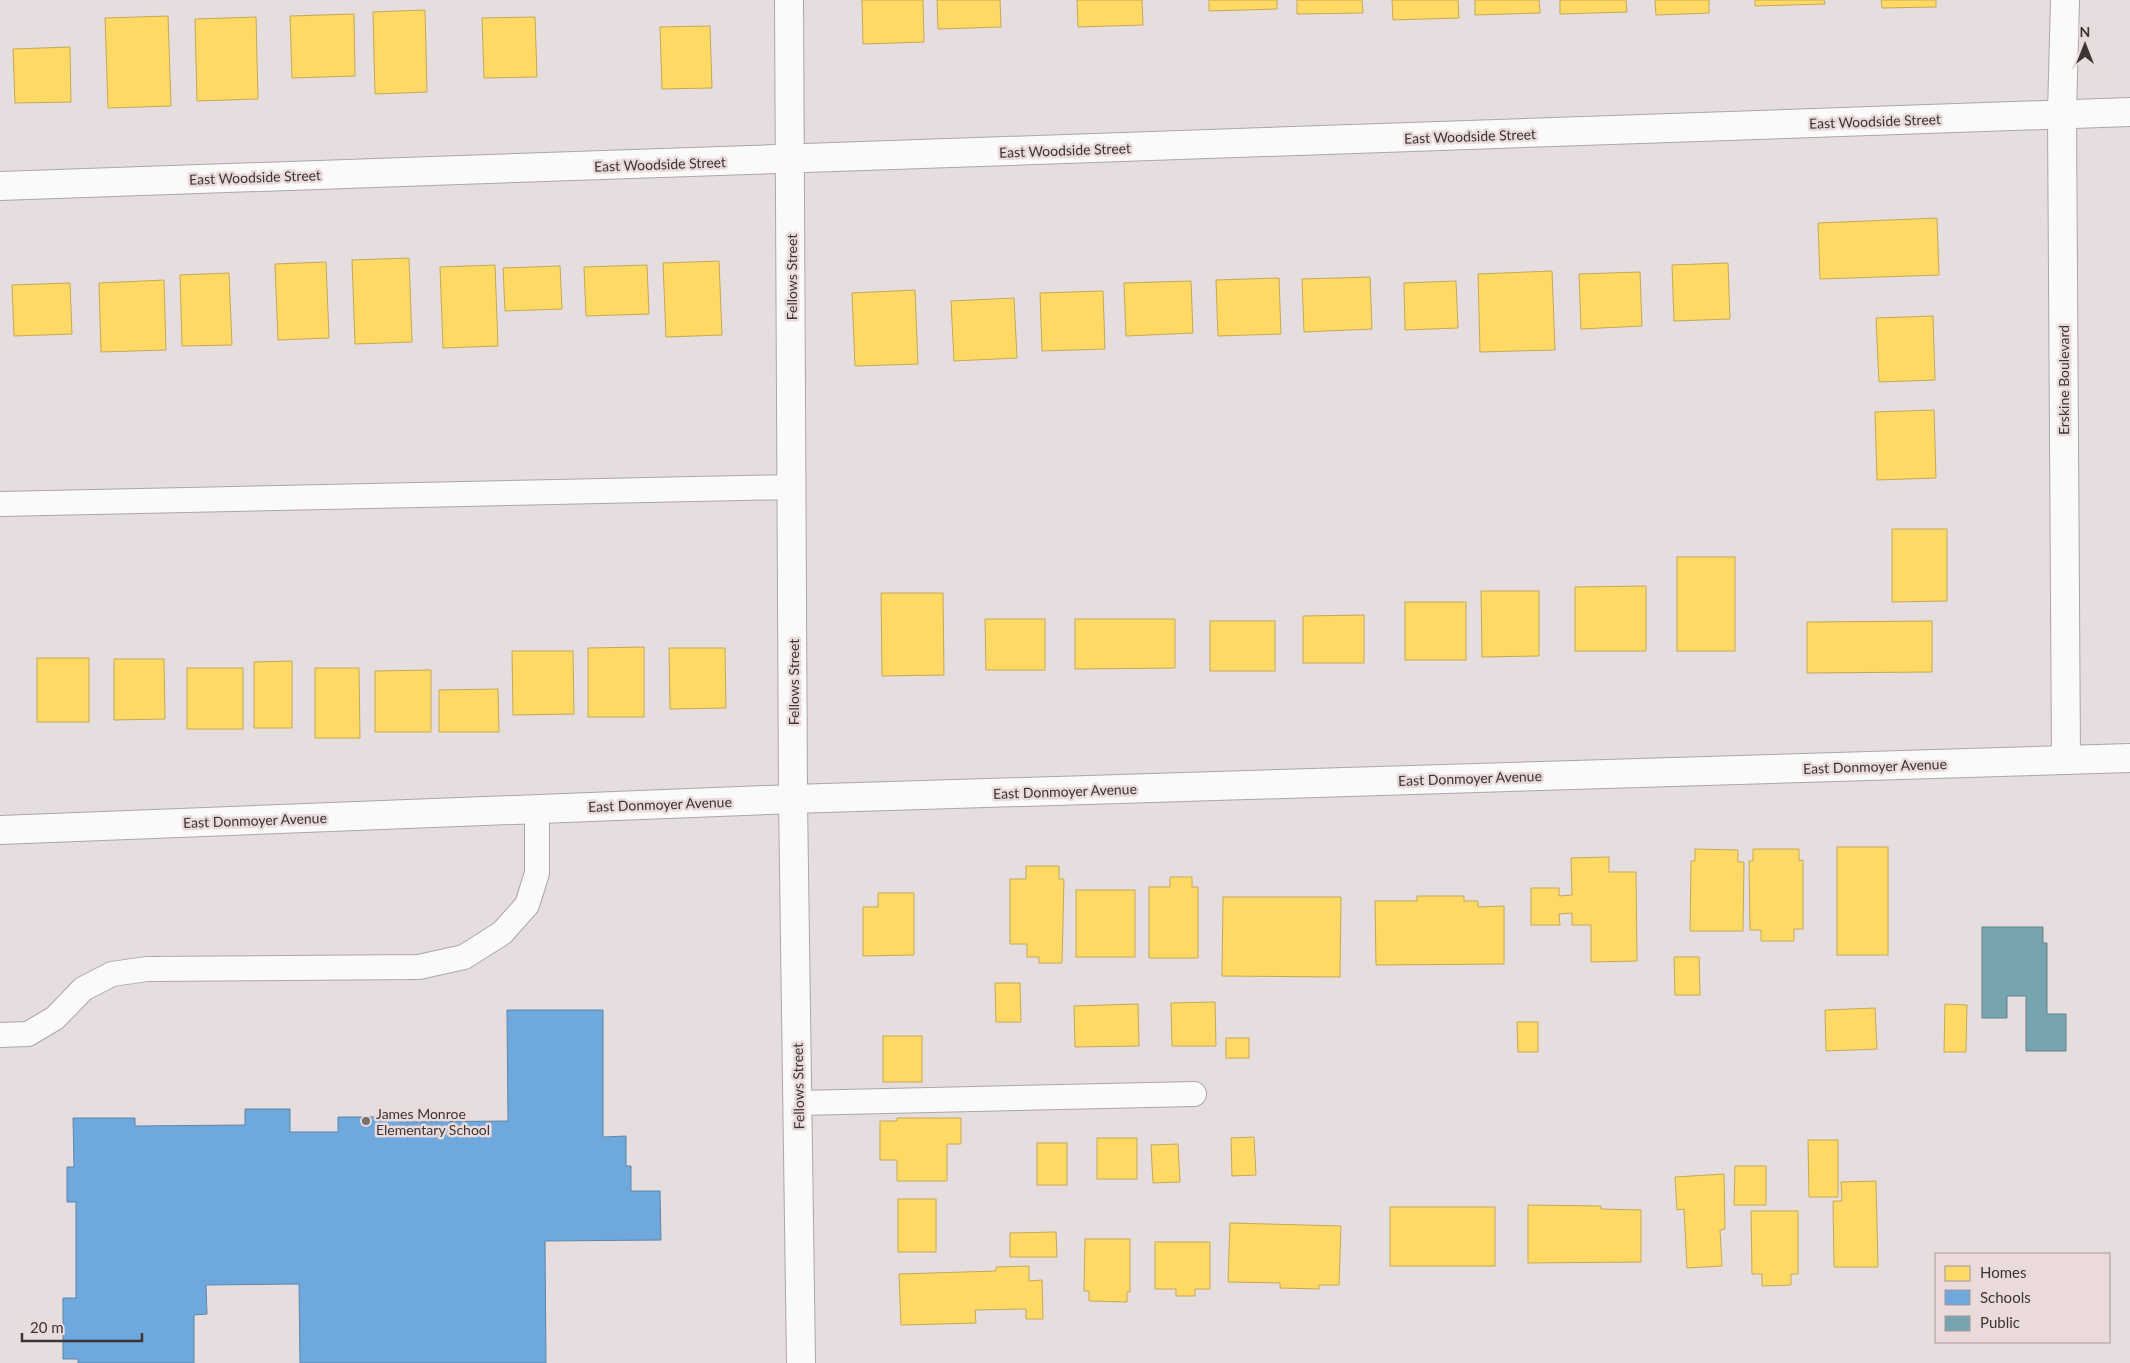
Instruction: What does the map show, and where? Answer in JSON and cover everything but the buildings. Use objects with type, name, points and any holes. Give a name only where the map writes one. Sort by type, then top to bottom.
[{"type":"street","name":"Fellows Street","points":[[789,0],[793,799],[799,1103],[801,1363]]},
{"type":"street","name":"Erskine Boulevard","points":[[2065,0],[2062,114],[2066,760]]},
{"type":"street","name":"East Woodside Street","points":[[0,186],[2130,112]]},
{"type":"street","name":"East Donmoyer Avenue","points":[[0,830],[793,799],[2130,758]]},
{"type":"lane","points":[[0,504],[792,487]]},
{"type":"lane","points":[[0,1035],[28,1034],[55,1018],[83,989],[112,974],[147,970],[418,967],[464,957],[502,933],[527,905],[537,873],[537,809]]},
{"type":"lane","points":[[799,1103],[1194,1094]]},
{"type":"place","name":"James Monroe Elementary School","points":[[366,1121]]}]
